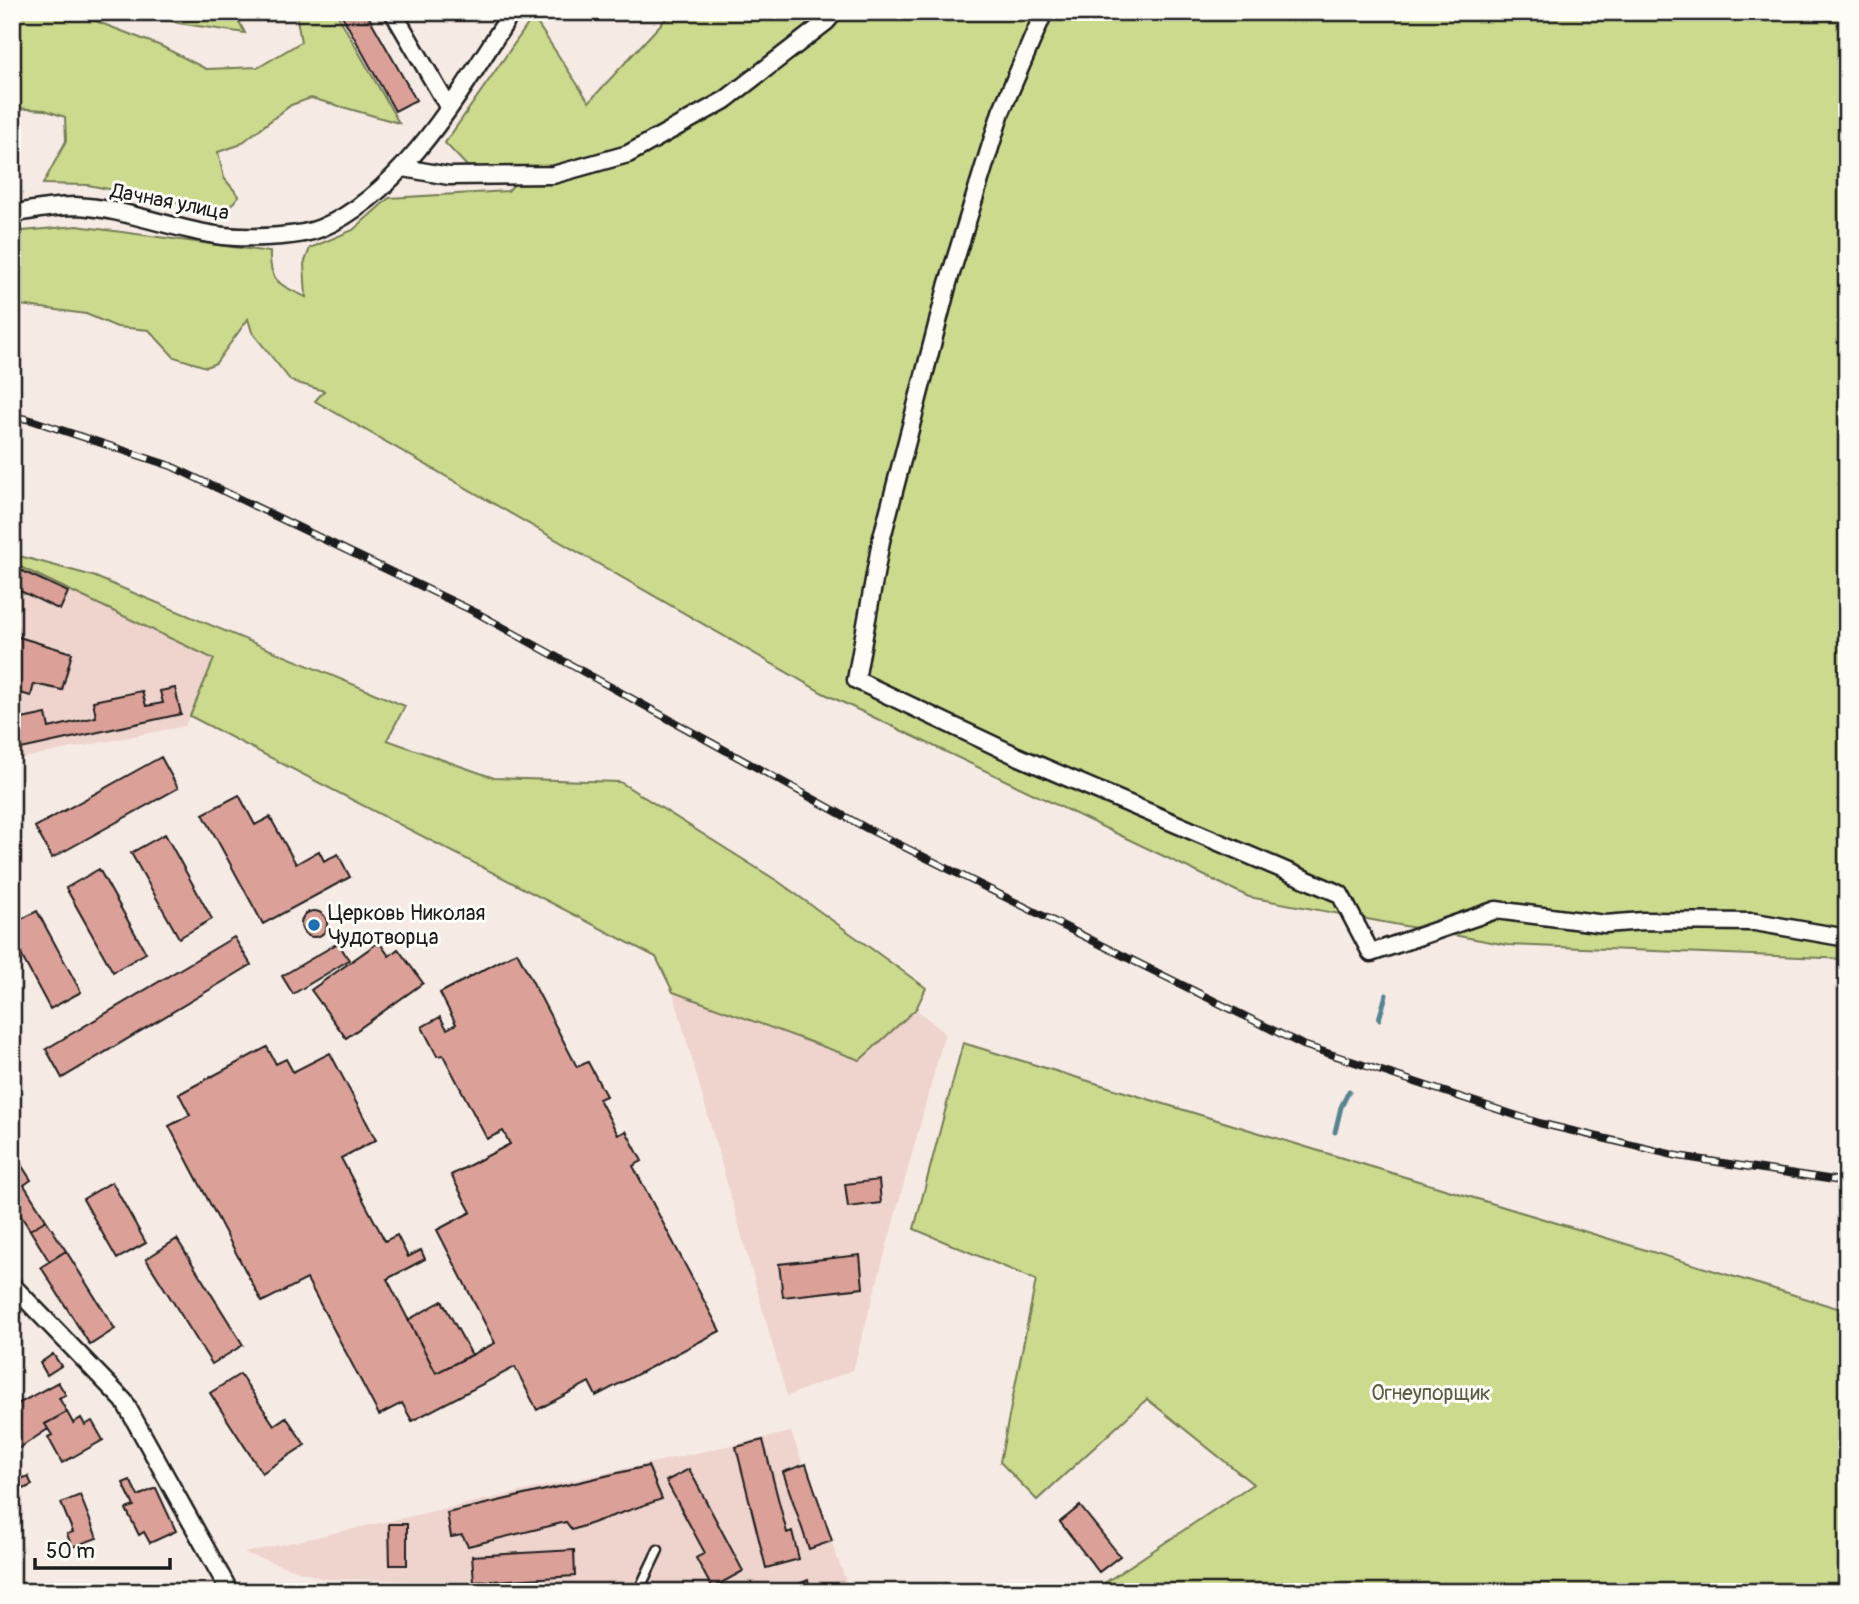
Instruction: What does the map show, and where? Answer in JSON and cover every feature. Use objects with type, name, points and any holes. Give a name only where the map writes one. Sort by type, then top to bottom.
[{"type":"street","points":[[393,12],[449,108]]},
{"type":"street","name":"Дачная улица","points":[[12,214],[75,206],[218,235],[287,236],[321,229],[358,206],[404,168],[449,108],[512,12]]},
{"type":"street","points":[[404,168],[449,176],[553,175],[628,154],[725,100],[826,22],[835,12]]},
{"type":"street","points":[[1044,12],[1001,112],[948,284],[881,541],[856,680],[1017,756],[1340,894],[1371,953],[1496,910],[1605,924],[1755,922],[1847,938]]},
{"type":"street","points":[[12,1285],[124,1401],[230,1592]]},
{"type":"lane","points":[[638,1592],[658,1550]]},
{"type":"shaded area","points":[[12,563],[214,659],[185,726],[12,760]]},
{"type":"shaded area","points":[[673,992],[859,1060],[916,1009],[945,1033],[853,1370],[787,1396]]},
{"type":"shaded area","points":[[791,1432],[850,1592],[649,1592],[639,1584],[324,1579],[244,1553]]},
{"type":"green space","points":[[12,12],[72,12],[161,46],[206,69],[259,67],[301,42],[293,12],[336,12],[399,123],[311,98],[291,105],[239,145],[218,152],[224,178],[239,196],[225,212],[88,185],[43,184],[66,141],[65,117],[45,110],[12,108]]},
{"type":"green space","points":[[147,12],[234,12],[245,33],[178,23]]},
{"type":"green space","points":[[672,12],[1847,12],[1847,959],[1507,945],[1249,897],[823,693],[315,401],[324,391],[291,381],[252,332],[248,319],[216,363],[206,367],[174,357],[149,330],[117,327],[86,314],[12,304],[12,232],[77,226],[270,252],[272,270],[278,282],[306,297],[304,264],[310,248],[353,230],[389,198],[508,191],[527,170],[467,166],[445,143],[533,17],[589,102]]},
{"type":"green space","points":[[12,554],[93,576],[405,706],[387,740],[494,778],[620,782],[779,882],[926,988],[916,1009],[860,1060],[673,992],[656,957],[190,716],[214,659],[12,563]]},
{"type":"green space","name":"Огнеупорщик","points":[[963,1043],[1847,1311],[1847,1592],[1091,1592],[1253,1484],[1147,1399],[1037,1500],[1000,1462],[1036,1280],[914,1229]]},
{"type":"building","points":[[340,12],[366,12],[416,100],[395,111]]},
{"type":"building","points":[[12,567],[20,570],[12,594]]},
{"type":"building","points":[[20,570],[68,592],[60,610],[14,588]]},
{"type":"building","points":[[12,635],[72,653],[62,690],[34,684],[31,696],[12,691]]},
{"type":"building","points":[[175,688],[181,714],[12,751],[12,721],[46,714],[49,728],[96,717],[93,701],[142,691],[146,706],[163,703],[160,691]]},
{"type":"building","points":[[161,757],[178,788],[52,858],[35,827]]},
{"type":"building","points":[[239,795],[255,825],[270,817],[296,864],[319,851],[324,861],[338,854],[350,877],[263,924],[203,814]]},
{"type":"building","points":[[165,834],[212,919],[179,938],[131,853]]},
{"type":"building","points":[[99,869],[146,953],[113,972],[66,888]]},
{"type":"building","points":[[37,911],[81,992],[50,1009],[12,938],[12,924]]},
{"type":"building","name":"Церковь Николая Чудотворца","points":[[314,911],[323,915],[327,924],[323,933],[314,937],[305,933],[301,924],[305,915]]},
{"type":"building","points":[[234,937],[251,965],[62,1078],[46,1049]]},
{"type":"building","points":[[379,942],[389,956],[398,949],[423,983],[346,1038],[311,990]]},
{"type":"building","points":[[338,943],[349,960],[293,994],[282,976]]},
{"type":"building","points":[[517,952],[577,1067],[588,1062],[606,1096],[599,1099],[618,1135],[626,1131],[642,1161],[633,1166],[720,1331],[596,1396],[589,1382],[537,1410],[515,1367],[412,1421],[402,1403],[379,1415],[307,1279],[262,1302],[169,1126],[190,1115],[179,1094],[267,1047],[276,1064],[286,1059],[293,1072],[330,1053],[376,1140],[341,1158],[385,1241],[397,1235],[408,1257],[421,1250],[425,1259],[387,1279],[436,1373],[495,1343],[437,1230],[471,1212],[451,1175],[510,1144],[503,1131],[487,1139],[443,1055],[437,1056],[422,1027],[440,1017],[447,1029],[456,1024],[440,993]]},
{"type":"building","points":[[20,1163],[31,1180],[24,1185],[46,1220],[30,1230],[12,1202],[12,1168]]},
{"type":"building","points":[[879,1180],[881,1203],[848,1207],[845,1184]]},
{"type":"building","points":[[112,1182],[146,1243],[117,1259],[83,1199]]},
{"type":"building","points":[[46,1220],[66,1251],[49,1261],[30,1230]]},
{"type":"building","points":[[177,1239],[243,1345],[212,1364],[146,1259]]},
{"type":"building","points":[[66,1251],[115,1329],[90,1345],[41,1267]]},
{"type":"building","points":[[860,1255],[863,1288],[783,1297],[779,1264]]},
{"type":"building","points":[[442,1301],[472,1355],[436,1373],[408,1320]]},
{"type":"building","points":[[12,1327],[19,1342],[12,1346]]},
{"type":"building","points":[[53,1354],[61,1366],[47,1375],[40,1363]]},
{"type":"building","points":[[240,1374],[274,1425],[286,1417],[305,1445],[262,1473],[210,1393]]},
{"type":"building","points":[[58,1382],[66,1395],[59,1398],[67,1412],[45,1424],[48,1429],[12,1453],[12,1407]]},
{"type":"building","points":[[67,1412],[73,1423],[81,1418],[85,1425],[92,1421],[103,1440],[62,1463],[48,1437],[52,1435],[45,1424]]},
{"type":"building","points":[[763,1440],[787,1533],[792,1531],[799,1559],[766,1568],[736,1447]]},
{"type":"building","points":[[806,1464],[832,1541],[809,1549],[783,1472]]},
{"type":"building","points":[[648,1466],[662,1499],[572,1530],[566,1522],[468,1546],[462,1535],[451,1537],[447,1513]]},
{"type":"building","points":[[689,1469],[743,1571],[712,1588],[696,1558],[705,1553],[666,1481]]},
{"type":"building","points":[[28,1476],[32,1485],[15,1493],[12,1483]]},
{"type":"building","points":[[130,1480],[138,1496],[156,1488],[176,1531],[150,1543],[144,1532],[139,1535],[126,1509],[134,1506],[123,1483]]},
{"type":"building","points":[[80,1495],[97,1538],[72,1547],[67,1534],[73,1532],[61,1503]]},
{"type":"building","points":[[1080,1506],[1120,1556],[1099,1572],[1060,1522]]},
{"type":"building","points":[[389,1524],[407,1524],[407,1565],[390,1565]]},
{"type":"building","points":[[574,1550],[575,1576],[474,1582],[472,1556]]},
{"type":"building","points":[[808,1580],[812,1592],[779,1592]]},
{"type":"waterway","points":[[1379,1019],[1386,995]]},
{"type":"waterway","points":[[1335,1132],[1341,1107],[1349,1091]]},
{"type":"railway","points":[[12,416],[171,466],[477,613],[866,828],[1303,1045],[1539,1123],[1678,1156],[1847,1182]]},
{"type":"place","name":"Церковь Николая Чудотворца","points":[[314,925]]}]
